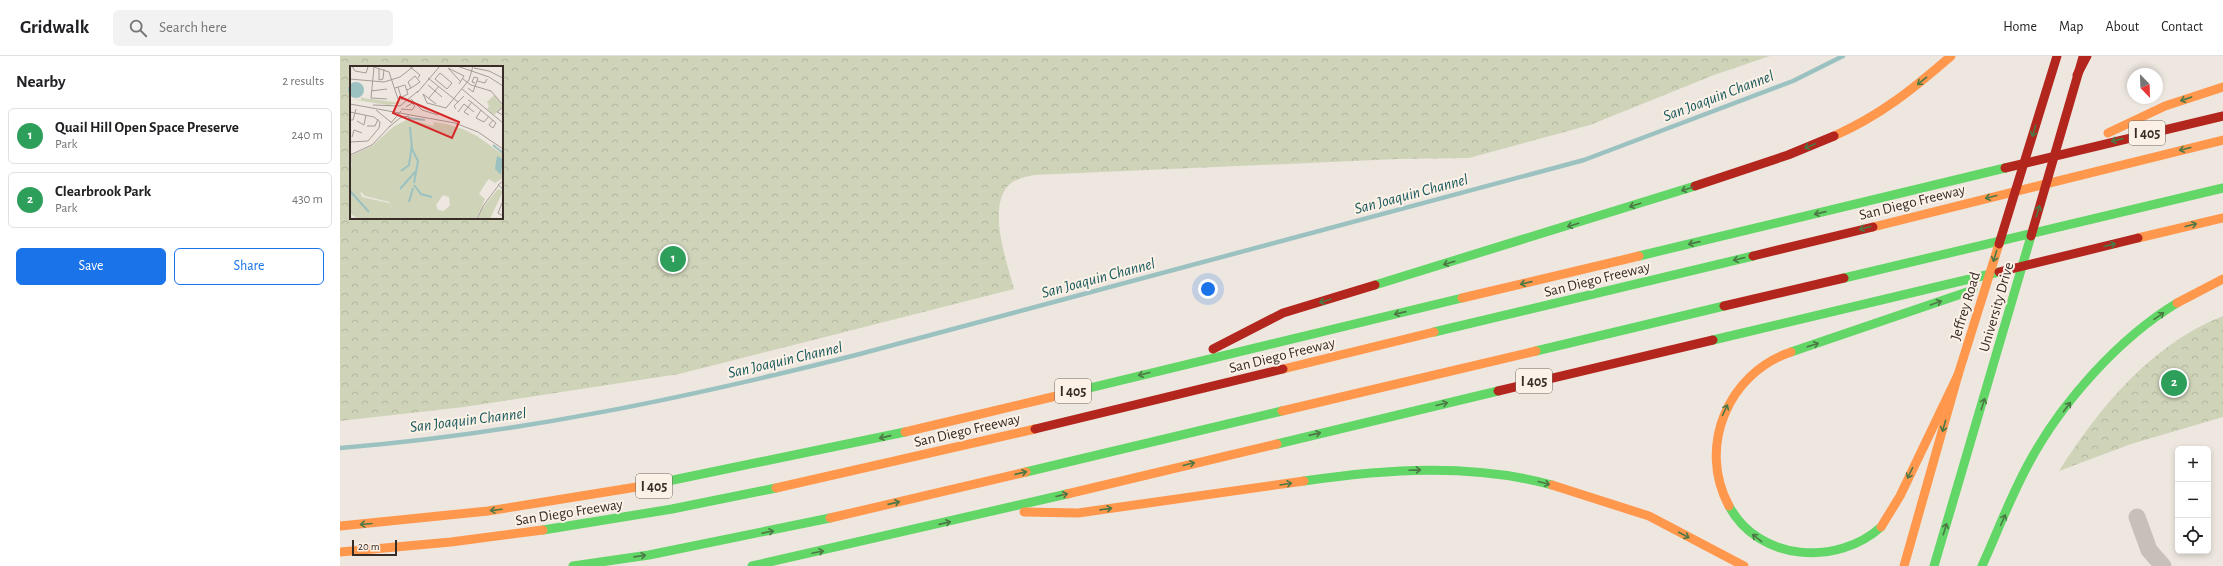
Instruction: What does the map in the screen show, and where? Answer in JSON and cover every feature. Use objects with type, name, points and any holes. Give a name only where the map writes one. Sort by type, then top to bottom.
[{"type":"main road","points":[[1182,365],[1282,313],[1611,213],[1788,155],[1863,123],[1908,93],[1952,56]]},
{"type":"main road","name":"Jeffrey Road","points":[[1904,566],[1958,375],[2057,56]]},
{"type":"main road","name":"University Drive","points":[[1934,566],[2005,330],[2083,56]]},
{"type":"main road","points":[[2077,75],[2087,56]]},
{"type":"main road","points":[[2071,151],[2165,106],[2223,87]]},
{"type":"main road","name":"San Diego Freeway","points":[[340,526],[451,516],[598,496],[666,484],[926,428],[1182,365],[1926,188],[2071,151],[2223,116]]},
{"type":"main road","name":"San Diego Freeway","points":[[340,552],[487,538],[554,529],[675,510],[752,494],[965,445],[1635,284],[2223,140]]},
{"type":"main road","points":[[574,566],[649,555],[794,527],[2223,188]]},
{"type":"main road","name":"I 405","points":[[752,566],[997,511],[2223,218]]},
{"type":"main road","points":[[1958,375],[1888,519],[1870,539],[1853,552],[1835,557],[1817,559],[1796,558],[1777,551],[1752,535],[1741,525],[1728,506],[1717,481],[1714,458],[1716,431],[1727,405],[1739,387],[1755,370],[1776,357],[1895,318],[2072,254]]},
{"type":"main road","points":[[1982,566],[2037,447],[2093,374],[2124,344],[2155,318],[2181,301],[2223,279]]},
{"type":"main road","points":[[997,511],[1078,513],[1317,479],[1415,470],[1482,472],[1528,478],[1582,493],[1649,516],[1744,566]]},
{"type":"street","points":[[2137,518],[2149,550],[2164,566]]},
{"type":"green space","points":[[340,56],[1770,56],[1714,75],[1590,125],[1469,158],[1398,159],[1034,175],[1016,180],[1010,184],[1002,197],[999,209],[1001,237],[1014,289],[679,374],[464,407],[340,421]]},
{"type":"green space","points":[[2223,316],[2223,417],[2131,444],[2059,471],[2092,424],[2129,380],[2172,343],[2197,328]]},
{"type":"waterway","name":"San Joaquin Channel","points":[[340,448],[471,434],[535,424],[664,400],[856,355],[1584,160],[1793,81],[1843,56]]},
{"type":"traffic: fast","points":[[1639,256],[2005,168]]},
{"type":"traffic: fast","points":[[1375,285],[1695,186]]},
{"type":"traffic: fast","points":[[1844,278],[2223,188]]},
{"type":"traffic: fast","points":[[1934,566],[2031,236]]},
{"type":"traffic: fast","points":[[1434,332],[1753,256]]},
{"type":"traffic: fast","points":[[1713,340],[1999,272]]},
{"type":"traffic: fast","points":[[1791,352],[1973,290]]},
{"type":"traffic: fast","points":[[1073,392],[1462,298]]},
{"type":"traffic: fast","points":[[1982,566],[2023,474],[2058,416],[2075,394],[2113,353],[2155,317],[2177,303]]},
{"type":"traffic: fast","points":[[1536,351],[1724,306]]},
{"type":"traffic: fast","points":[[1277,444],[1498,391]]},
{"type":"traffic: fast","points":[[1026,472],[1282,411]]},
{"type":"traffic: fast","points":[[649,485],[905,432]]},
{"type":"traffic: fast","points":[[1304,481],[1366,473],[1429,470],[1491,473],[1552,485]]},
{"type":"traffic: fast","points":[[543,530],[672,509],[776,488]]},
{"type":"traffic: fast","points":[[752,566],[1067,494]]},
{"type":"traffic: fast","points":[[1729,506],[1742,525],[1759,538],[1779,548],[1800,552],[1822,552],[1843,548],[1863,540],[1881,527]]},
{"type":"traffic: fast","points":[[573,566],[649,555],[830,518]]},
{"type":"traffic: slow","points":[[1834,136],[1882,110],[1951,56]]},
{"type":"traffic: slow","points":[[2108,133],[2165,106],[2223,87]]},
{"type":"traffic: slow","points":[[1873,227],[2223,140]]},
{"type":"traffic: slow","points":[[2138,238],[2223,218]]},
{"type":"traffic: slow","points":[[1904,566],[1958,375],[1999,244]]},
{"type":"traffic: slow","points":[[1462,298],[1639,256]]},
{"type":"traffic: slow","points":[[2177,303],[2223,279]]},
{"type":"traffic: slow","points":[[1283,369],[1434,332]]},
{"type":"traffic: slow","points":[[1282,411],[1536,351]]},
{"type":"traffic: slow","points":[[1729,506],[1720,483],[1716,460],[1718,437],[1724,415],[1735,394],[1750,377],[1769,362],[1791,352]]},
{"type":"traffic: slow","points":[[1881,527],[1900,496],[1958,375]]},
{"type":"traffic: slow","points":[[905,432],[1073,392]]},
{"type":"traffic: slow","points":[[776,488],[1035,429]]},
{"type":"traffic: slow","points":[[1067,494],[1277,444]]},
{"type":"traffic: slow","points":[[830,518],[1026,472]]},
{"type":"traffic: slow","points":[[1024,512],[1078,513],[1304,481]]},
{"type":"traffic: slow","points":[[340,526],[488,511],[649,485]]},
{"type":"traffic: slow","points":[[1552,485],[1649,516],[1744,566]]},
{"type":"traffic: slow","points":[[340,552],[451,542],[543,530]]},
{"type":"traffic: jam","points":[[1999,244],[2057,56]]},
{"type":"traffic: jam","points":[[2077,75],[2087,56]]},
{"type":"traffic: jam","points":[[2031,236],[2083,57]]},
{"type":"traffic: jam","points":[[2005,168],[2223,116]]},
{"type":"traffic: jam","points":[[1695,186],[1788,155],[1834,136]]},
{"type":"traffic: jam","points":[[1753,256],[1873,227]]},
{"type":"traffic: jam","points":[[1999,272],[2138,238]]},
{"type":"traffic: jam","points":[[1724,306],[1844,278]]},
{"type":"traffic: jam","points":[[1213,349],[1283,313],[1375,285]]},
{"type":"traffic: jam","points":[[1498,391],[1713,340]]},
{"type":"traffic: jam","points":[[1035,429],[1283,369]]},
{"type":"place","name":"Quail Hill Open Space Preserve","points":[[673,259]]},
{"type":"place","name":"Clearbrook Park","points":[[2174,383]]}]
